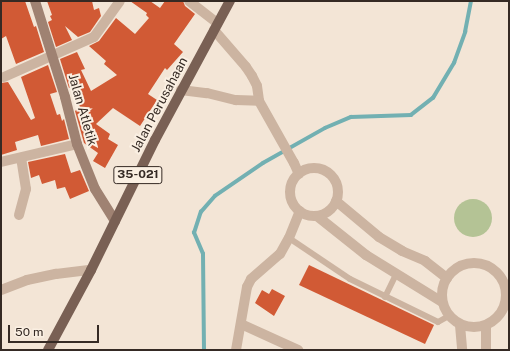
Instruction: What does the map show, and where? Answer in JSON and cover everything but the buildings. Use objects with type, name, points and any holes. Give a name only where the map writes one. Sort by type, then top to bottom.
[{"type":"main road","name":"Jalan Perusahaan","points":[[48,350],[91,270],[181,90],[230,1]]},
{"type":"street","name":"Jalan Atletik","points":[[35,1],[77,144],[95,189],[115,221]]},
{"type":"street","points":[[4,77],[94,37],[120,1]]},
{"type":"street","points":[[189,1],[216,26],[246,67],[257,86],[259,101],[299,174]]},
{"type":"street","points":[[181,90],[207,93],[236,100],[259,101]]},
{"type":"street","points":[[1,162],[77,144]]},
{"type":"street","points":[[18,215],[26,190],[21,158]]},
{"type":"street","points":[[315,168],[330,175],[338,190],[336,201],[329,211],[317,216],[308,215],[300,211],[292,201],[291,189],[299,174],[315,168]]},
{"type":"street","points":[[336,201],[379,237],[402,251],[425,261],[447,278]]},
{"type":"street","points":[[236,350],[242,324],[244,296],[249,282],[280,254],[289,238],[300,211]]},
{"type":"street","points":[[317,216],[366,255],[442,302]]},
{"type":"street","points":[[477,263],[490,267],[500,276],[508,295],[501,314],[486,326],[468,328],[460,325],[449,316],[442,302],[442,293],[447,278],[452,272],[463,265],[477,263]]},
{"type":"street","points":[[1,290],[27,280],[56,274],[91,270]]},
{"type":"street","points":[[242,324],[298,350]]},
{"type":"street","points":[[460,325],[462,350]]},
{"type":"street","points":[[486,326],[486,350]]},
{"type":"lane","points":[[289,238],[350,279],[385,297],[438,322],[449,316]]},
{"type":"lane","points":[[385,297],[396,274]]},
{"type":"green space","points":[[469,199],[477,199],[484,202],[489,207],[492,218],[489,229],[484,234],[477,237],[469,237],[462,234],[457,229],[454,222],[454,214],[457,207],[462,202]]},
{"type":"waterway","points":[[204,350],[203,254],[194,233],[201,212],[215,196],[263,163],[325,128],[351,117],[411,115],[433,98],[454,63],[465,32],[471,1]]}]
